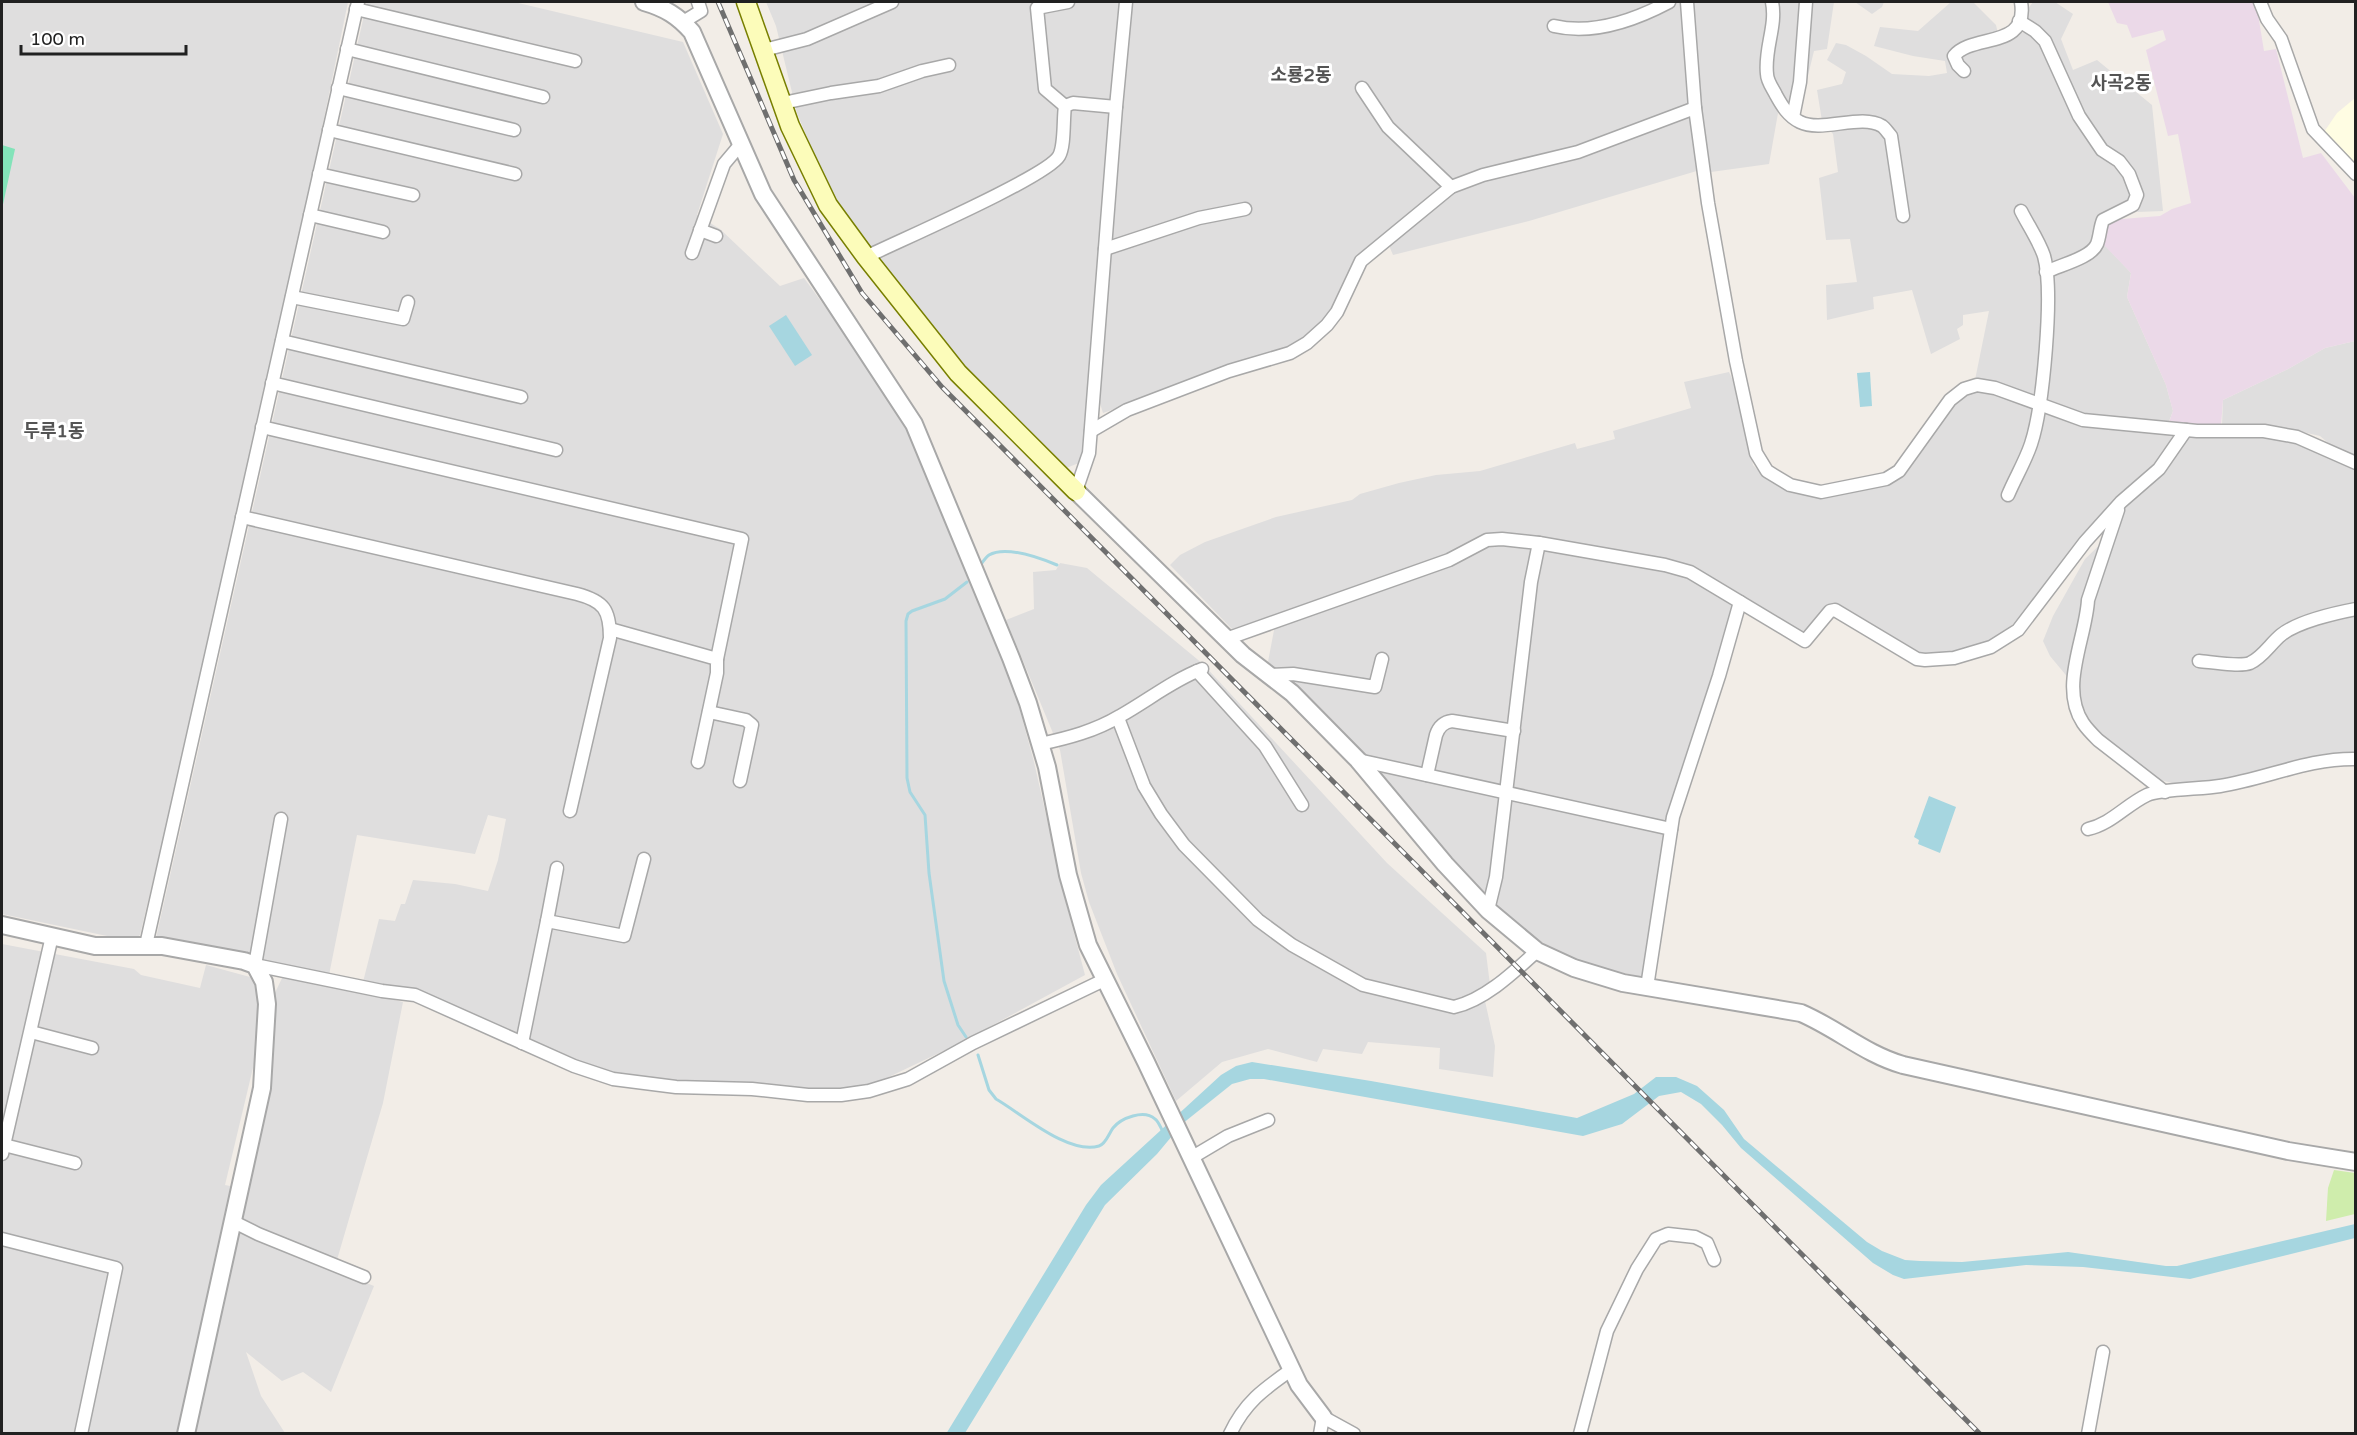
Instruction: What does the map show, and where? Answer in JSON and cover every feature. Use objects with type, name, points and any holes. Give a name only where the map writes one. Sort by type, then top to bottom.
[{"type":"main road","points":[[746,2],[807,165],[828,205],[866,257],[958,372],[1076,492]]},
{"type":"street","points":[[644,2],[665,4],[692,32],[762,194],[914,424],[1011,658],[1040,744],[1078,915],[1088,945],[1128,1023],[1299,1385],[1323,1416],[1354,1434]]},
{"type":"street","points":[[683,22],[701,11],[698,2]]},
{"type":"street","points":[[764,50],[807,39],[892,2]]},
{"type":"street","points":[[1065,106],[1045,88],[1037,8],[1068,2]]},
{"type":"street","points":[[1126,2],[1089,453],[1076,492],[1226,639],[1292,693],[1359,760],[1445,864],[1488,910],[1537,951],[1574,968],[1623,983],[1801,1013],[1819,1021],[1881,1059],[2288,1151],[2355,1162]]},
{"type":"street","points":[[1554,26],[1590,29],[1649,12],[1669,2]]},
{"type":"street","points":[[1687,2],[1695,108],[1708,203],[1736,361],[1756,453],[1767,471],[1790,485],[1821,492],[1886,479],[1899,471],[1950,400],[1964,389],[1977,385],[1995,388],[2083,420],[2186,430],[2264,431],[2297,437],[2355,463]]},
{"type":"street","points":[[1772,2],[1774,14],[1768,39],[1766,76],[1782,107],[1793,117],[1812,126],[1851,122],[1873,123],[1882,126],[1891,136],[1903,216]]},
{"type":"street","points":[[1793,117],[1800,82],[1806,2]]},
{"type":"street","points":[[1964,71],[1954,56],[1960,49],[1998,40],[2014,30],[2022,10],[2021,2]]},
{"type":"street","points":[[2260,2],[2266,19],[2281,39],[2313,129],[2355,174]]},
{"type":"street","points":[[146,945],[357,5],[575,61]]},
{"type":"street","points":[[2019,21],[2035,31],[2045,41],[2079,116],[2102,150],[2118,161],[2129,174],[2137,195],[2133,206],[2103,220],[2098,233],[2098,242],[2090,254],[2046,272]]},
{"type":"street","points":[[347,49],[543,97]]},
{"type":"street","points":[[783,104],[831,93],[879,86],[922,71],[949,65]]},
{"type":"street","points":[[338,87],[514,130]]},
{"type":"street","points":[[1362,88],[1388,127],[1451,188]]},
{"type":"street","points":[[1065,106],[1073,103],[1116,107]]},
{"type":"street","points":[[866,257],[1050,166],[1060,156],[1065,106]]},
{"type":"street","points":[[1091,431],[1127,410],[1229,371],[1290,353],[1307,344],[1328,325],[1337,312],[1361,261],[1451,188],[1483,175],[1578,152],[1695,108]]},
{"type":"street","points":[[329,130],[515,174]]},
{"type":"street","points":[[692,253],[724,164],[740,145]]},
{"type":"street","points":[[319,174],[413,195]]},
{"type":"street","points":[[1105,249],[1198,218],[1245,208]]},
{"type":"street","points":[[2008,495],[2031,444],[2040,403],[2048,286],[2044,256],[2021,211]]},
{"type":"street","points":[[310,215],[383,232]]},
{"type":"street","points":[[700,230],[716,236]]},
{"type":"street","points":[[292,297],[403,319],[408,302]]},
{"type":"street","points":[[282,341],[520,397]]},
{"type":"street","points":[[272,383],[556,450]]},
{"type":"street","points":[[262,427],[742,539],[698,762]]},
{"type":"street","points":[[1226,639],[1449,560],[1487,540],[1502,539],[1539,543],[1665,565],[1690,572],[1805,641],[1830,611],[1835,610],[1917,659],[1954,658],[1991,647],[2018,630],[2085,542],[2121,502],[2159,469],[2186,430]]},
{"type":"street","points":[[2121,502],[2088,600],[2073,684],[2078,713],[2083,723],[2098,740],[2165,792]]},
{"type":"street","points":[[242,517],[591,597],[605,609],[610,622],[610,638],[570,811]]},
{"type":"street","points":[[1488,910],[1496,877],[1531,582],[1539,543]]},
{"type":"street","points":[[1647,987],[1677,800],[1702,729],[1740,602]]},
{"type":"street","points":[[2199,661],[2248,664],[2265,653],[2282,635],[2294,628],[2339,612],[2355,609]]},
{"type":"street","points":[[610,629],[717,659]]},
{"type":"street","points":[[1269,675],[1293,674],[1375,687],[1382,659]]},
{"type":"street","points":[[1040,744],[1084,733],[1118,718],[1188,674],[1199,670],[1265,746],[1302,804]]},
{"type":"street","points":[[709,712],[746,720],[752,725],[740,781]]},
{"type":"street","points":[[1118,718],[1144,786],[1184,845],[1258,920],[1292,945],[1363,985],[1454,1007],[1463,1005],[1483,994],[1537,951]]},
{"type":"street","points":[[1427,775],[1438,729],[1446,722],[1514,731]]},
{"type":"street","points":[[2088,829],[2102,826],[2149,794],[2222,786],[2316,762],[2355,759]]},
{"type":"street","points":[[1359,760],[1671,829]]},
{"type":"street","points":[[186,1434],[262,1088],[267,1004],[264,982],[255,965],[281,819]]},
{"type":"street","points":[[547,921],[624,936],[644,859]]},
{"type":"street","points":[[522,1043],[557,868]]},
{"type":"street","points":[[2,925],[95,946],[162,946],[382,991],[415,995],[574,1066],[613,1079],[676,1087],[752,1089],[808,1095],[841,1095],[869,1091],[908,1079],[973,1043],[1104,980]]},
{"type":"street","points":[[52,936],[3,1150],[75,1163]]},
{"type":"street","points":[[31,1032],[92,1047]]},
{"type":"street","points":[[1191,1158],[1228,1137],[1268,1120]]},
{"type":"street","points":[[232,1221],[258,1234],[364,1276]]},
{"type":"street","points":[[1580,1434],[1607,1331],[1637,1269],[1656,1239],[1668,1234],[1695,1237],[1707,1243],[1714,1260]]},
{"type":"street","points":[[2,1239],[116,1268],[81,1434]]},
{"type":"street","points":[[2088,1434],[2103,1352]]},
{"type":"street","points":[[1230,1434],[1239,1415],[1257,1394],[1291,1370]]},
{"type":"street","points":[[1320,1434],[1323,1416]]},
{"type":"shaded area","points":[[2,2],[348,2],[278,342],[189,729],[140,935],[131,941],[2,914]]},
{"type":"shaded area","points":[[367,2],[514,2],[683,42],[723,134],[697,215],[720,229],[780,286],[804,278],[889,394],[918,453],[1008,666],[1034,762],[1085,975],[958,1044],[874,1084],[836,1091],[684,1083],[584,1067],[516,1036],[363,982],[379,919],[395,921],[401,904],[405,904],[413,880],[455,884],[488,891],[498,860],[506,819],[488,815],[475,854],[357,835],[329,975],[156,938]]},
{"type":"shaded area","points":[[766,2],[1124,2],[1084,452],[1079,463],[1061,470],[999,412],[842,213],[829,190],[797,113],[776,26]]},
{"type":"shaded area","points":[[1130,2],[1683,2],[1692,107],[1575,149],[1479,173],[1370,250],[1327,318],[1296,345],[1103,413],[1098,397]]},
{"type":"shaded area","points":[[1694,2],[1769,2],[1768,34],[1762,46],[1760,67],[1778,113],[1769,164],[1711,172],[1698,92],[1692,12]]},
{"type":"shaded area","points":[[1777,2],[1834,2],[1827,49],[1814,51],[1801,104],[1787,103],[1770,74]]},
{"type":"shaded area","points":[[1855,2],[1884,2],[1882,7],[1872,14]]},
{"type":"shaded area","points":[[1951,2],[1973,2],[1996,25],[2000,43],[2020,32],[2042,40],[2071,104],[2117,163],[2135,197],[2089,250],[2053,264],[2044,348],[2034,397],[1975,380],[1989,311],[1963,315],[1963,325],[1957,329],[1960,339],[1931,354],[1912,290],[1873,297],[1874,309],[1827,320],[1826,285],[1857,282],[1850,239],[1826,240],[1819,178],[1838,172],[1833,134],[1822,121],[1817,90],[1842,84],[1846,72],[1827,60],[1836,43],[1846,45],[1866,56],[1892,74],[1929,76],[1947,73],[1945,61],[1874,46],[1880,27],[1918,31]]},
{"type":"shaded area","points":[[2033,2],[2055,2],[2073,14],[2061,39],[2073,70],[2097,60],[2152,105],[2163,211],[2137,212],[2139,196],[2111,154],[2092,133],[2050,41],[2024,14]]},
{"type":"shaded area","points":[[2108,2],[2256,2],[2264,51],[2276,49],[2303,158],[2321,153],[2355,198],[2355,341],[2325,348],[2288,369],[2223,400],[2221,426],[2168,425],[2173,411],[2166,385],[2127,297],[2131,273],[2101,242],[2109,220],[2160,216],[2172,209],[2191,203],[2178,134],[2168,136],[2146,50],[2166,40],[2163,30],[2132,38],[2127,25],[2117,23]]},
{"type":"shaded area","points":[[2355,98],[2355,163],[2324,132],[2337,113]]},
{"type":"shaded area","points":[[1691,114],[1700,170],[1529,221],[1393,255],[1388,243],[1463,185]]},
{"type":"shaded area","points":[[2101,241],[2131,273],[2127,297],[2166,385],[2173,411],[2168,424],[2082,416],[2052,406],[2045,397],[2053,274]]},
{"type":"shaded area","points":[[2355,341],[2355,460],[2339,452],[2320,436],[2286,428],[2222,426],[2223,400],[2288,369],[2325,348]]},
{"type":"shaded area","points":[[1729,372],[1742,401],[1753,465],[1781,487],[1798,494],[1819,495],[1897,481],[1907,472],[1946,412],[1972,390],[1993,392],[2176,435],[2168,452],[2022,616],[2001,635],[1963,652],[1919,655],[1840,607],[1802,636],[1694,571],[1509,533],[1498,533],[1444,559],[1315,604],[1232,629],[1170,565],[1180,555],[1205,542],[1276,517],[1352,500],[1360,494],[1399,483],[1436,475],[1480,471],[1575,443],[1577,449],[1615,439],[1613,431],[1691,408],[1684,382]]},
{"type":"shaded area","points":[[2190,433],[2272,436],[2294,442],[2355,468],[2355,755],[2214,784],[2184,786],[2160,780],[2120,754],[2087,724],[2075,686],[2050,656],[2043,641],[2053,616],[2085,559],[2112,533],[2123,508]]},
{"type":"shaded area","points":[[1502,543],[1603,558],[1668,572],[1692,579],[1731,602],[1733,610],[1718,675],[1675,795],[1646,974],[1642,977],[1588,965],[1557,953],[1525,930],[1472,885],[1267,667],[1275,625],[1487,544]]},
{"type":"shaded area","points":[[1060,563],[1087,568],[1203,664],[1387,863],[1486,953],[1490,985],[1485,1001],[1495,1046],[1493,1077],[1439,1069],[1440,1048],[1368,1042],[1362,1054],[1323,1049],[1317,1062],[1268,1049],[1222,1062],[1176,1101],[1117,974],[1089,902],[1081,873],[1060,750],[1006,620],[1034,609],[1033,572],[1056,570]]},
{"type":"shaded area","points":[[2,944],[134,969],[141,975],[200,988],[206,965],[250,977],[255,984],[261,1020],[257,1051],[225,1185],[235,1187],[183,1433],[2,1434]]},
{"type":"shaded area","points":[[284,974],[403,1002],[383,1103],[334,1270],[374,1286],[331,1392],[303,1372],[282,1381],[246,1352],[261,1396],[285,1433],[192,1434],[272,999]]},
{"type":"green space","points":[[2,145],[15,149],[2,209]]},
{"type":"green space","points":[[2334,1170],[2355,1173],[2355,1214],[2326,1221],[2328,1188]]},
{"type":"water","points":[[786,315],[812,355],[795,366],[769,326]]},
{"type":"water","points":[[1870,372],[1872,406],[1860,407],[1857,373]]},
{"type":"water","points":[[1929,796],[1956,807],[1940,853],[1918,844],[1919,840],[1914,837]]},
{"type":"water","points":[[1252,1062],[1577,1118],[1634,1094],[1656,1077],[1676,1077],[1697,1086],[1724,1110],[1744,1139],[1867,1242],[1905,1260],[1962,1262],[2068,1252],[2177,1266],[2355,1224],[2355,1238],[2190,1279],[2083,1267],[2026,1265],[1904,1279],[1873,1263],[1741,1148],[1701,1104],[1681,1092],[1659,1096],[1622,1124],[1583,1136],[1264,1079],[1250,1079],[1232,1084],[1182,1124],[1157,1154],[1105,1205],[965,1433],[946,1434],[1086,1205],[1101,1185],[1221,1075],[1236,1066]]},
{"type":"waterway","points":[[979,567],[989,555],[1004,551],[1042,559],[1057,565]]},
{"type":"waterway","points":[[966,1037],[958,1025],[944,981],[929,873],[925,815],[910,792],[907,778],[906,621],[908,614],[912,611],[945,599],[967,582]]},
{"type":"waterway","points":[[978,1055],[989,1090],[996,1099],[1046,1132],[1073,1145],[1099,1146],[1104,1143],[1117,1124],[1133,1116],[1150,1116],[1158,1122],[1162,1130]]},
{"type":"railway","points":[[718,2],[794,180],[862,293],[942,387],[1980,1434]]},
{"type":"district","name":"소룡2동","points":[[1301,75]]},
{"type":"district","name":"사곡2동","points":[[2121,83]]},
{"type":"district","name":"두루1동","points":[[54,431]]}]
